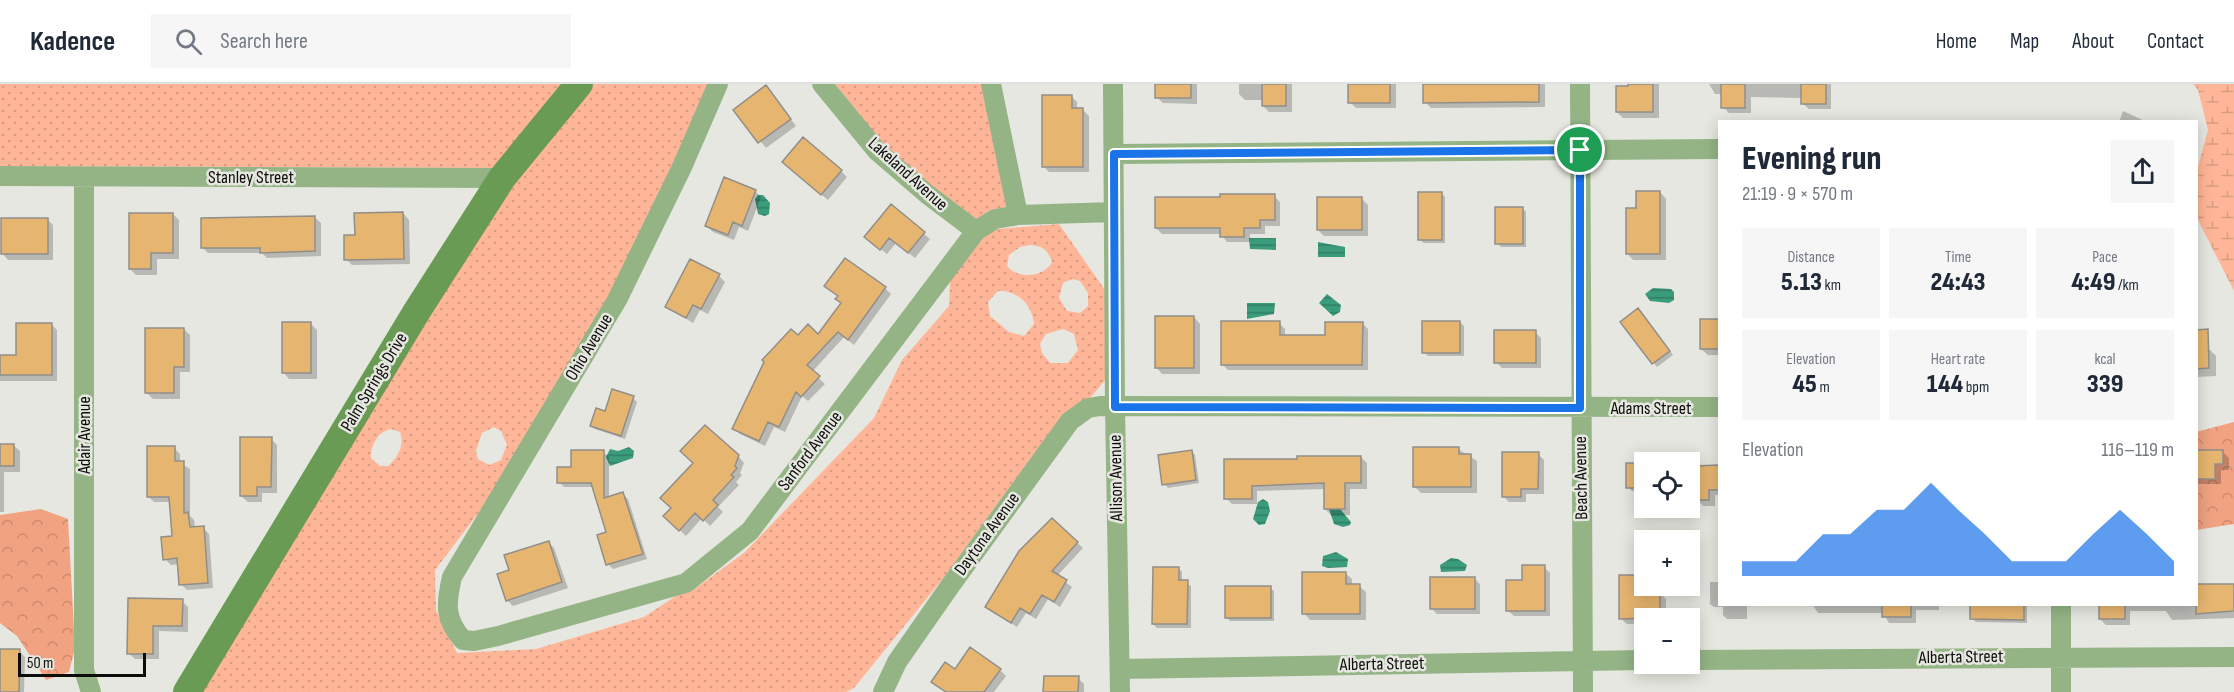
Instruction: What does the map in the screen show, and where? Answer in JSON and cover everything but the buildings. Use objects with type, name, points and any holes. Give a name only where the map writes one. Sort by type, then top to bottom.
[{"type":"street","name":"Palm Springs Drive","points":[[187,692],[417,311],[502,178],[579,84]]},
{"type":"street","name":"Ohio Avenue","points":[[446,603],[453,577],[617,300],[682,167],[718,84]]},
{"type":"street","name":"Lakeland Avenue","points":[[822,84],[877,151],[927,194],[976,231]]},
{"type":"street","points":[[991,84],[1018,215],[1114,212]]},
{"type":"street","name":"Allison Avenue","points":[[1113,84],[1120,692]]},
{"type":"street","name":"Beach Avenue","points":[[1580,84],[1583,692]]},
{"type":"street","points":[[1114,154],[1718,149]]},
{"type":"street","name":"Stanley Street","points":[[0,176],[502,178]]},
{"type":"street","name":"Adair Avenue","points":[[84,177],[84,670],[91,692]]},
{"type":"street","name":"Sanford Avenue","points":[[446,603],[448,619],[456,632],[463,640],[474,641],[686,583],[750,531],[976,231],[995,219],[1018,215]]},
{"type":"street","name":"Adams Street","points":[[1115,407],[1718,407]]},
{"type":"street","name":"Daytona Avenue","points":[[884,692],[897,662],[950,585],[1070,421],[1088,408],[1115,407]]},
{"type":"street","points":[[2061,606],[2061,692]]},
{"type":"street","name":"Alberta Street","points":[[1700,660],[2061,656],[2234,657]]},
{"type":"street","name":"Alberta Street","points":[[1121,669],[1634,660]]},
{"type":"green space","points":[[0,84],[567,84],[499,168],[0,166]]},
{"type":"green space","points":[[591,84],[708,84],[674,162],[610,295],[486,503],[435,570],[436,610],[457,653],[536,649],[644,617],[676,596],[692,591],[745,552],[874,418],[902,360],[949,306],[950,281],[983,238],[998,229],[1059,224],[1105,290],[1106,379],[1091,397],[1063,414],[945,576],[854,688],[846,692],[198,692],[507,188]],"holes":[[[1029,245],[1041,247],[1049,254],[1052,262],[1049,267],[1038,274],[1018,273],[1007,266],[1009,255],[1020,247]],[[1072,279],[1080,281],[1088,293],[1088,306],[1080,313],[1067,311],[1059,298],[1063,283]],[[998,291],[1005,291],[1023,300],[1033,317],[1034,324],[1024,336],[1009,332],[990,316],[988,302]],[[1063,329],[1074,334],[1078,350],[1068,363],[1050,363],[1042,353],[1040,344],[1046,334]],[[494,427],[501,431],[507,445],[501,460],[489,465],[478,459],[476,451],[482,433]],[[391,429],[400,432],[402,441],[395,459],[388,466],[380,466],[371,458],[374,444],[383,433]]]},
{"type":"green space","points":[[835,84],[983,84],[1007,207],[990,210],[977,219],[932,186],[883,144]]},
{"type":"green space","points":[[2193,84],[2234,84],[2234,291],[2198,220],[2198,167],[2208,130],[2198,90]]},
{"type":"green space","points":[[2234,422],[2234,524],[2198,530],[2198,431]]},
{"type":"green space","points":[[41,509],[68,519],[75,648],[69,672],[46,680],[17,636],[0,623],[0,515]]},
{"type":"shaded area","points":[[758,195],[763,195],[770,203],[769,214],[765,216],[758,214],[755,199]]},
{"type":"shaded area","points":[[1249,238],[1276,238],[1276,250],[1250,249]]},
{"type":"shaded area","points":[[1318,242],[1345,247],[1345,257],[1318,257]]},
{"type":"shaded area","points":[[1653,288],[1671,289],[1674,292],[1674,300],[1669,303],[1650,301],[1645,294]]},
{"type":"shaded area","points":[[1327,294],[1341,305],[1340,312],[1333,316],[1319,303]]},
{"type":"shaded area","points":[[1247,303],[1275,303],[1274,314],[1247,319]]},
{"type":"shaded area","points":[[629,447],[634,451],[633,458],[610,466],[606,457],[610,449],[618,451]]},
{"type":"shaded area","points":[[1263,499],[1268,502],[1270,511],[1265,524],[1259,525],[1253,519],[1258,502]]},
{"type":"shaded area","points":[[1329,509],[1340,509],[1351,522],[1350,525],[1343,527],[1334,524]]},
{"type":"shaded area","points":[[1336,552],[1348,559],[1347,567],[1322,566],[1323,556]]},
{"type":"shaded area","points":[[1451,558],[1458,559],[1467,565],[1465,571],[1441,572],[1440,565]]},
{"type":"route","points":[[1580,150],[1580,408],[1115,407],[1114,154],[1580,150]]}]
